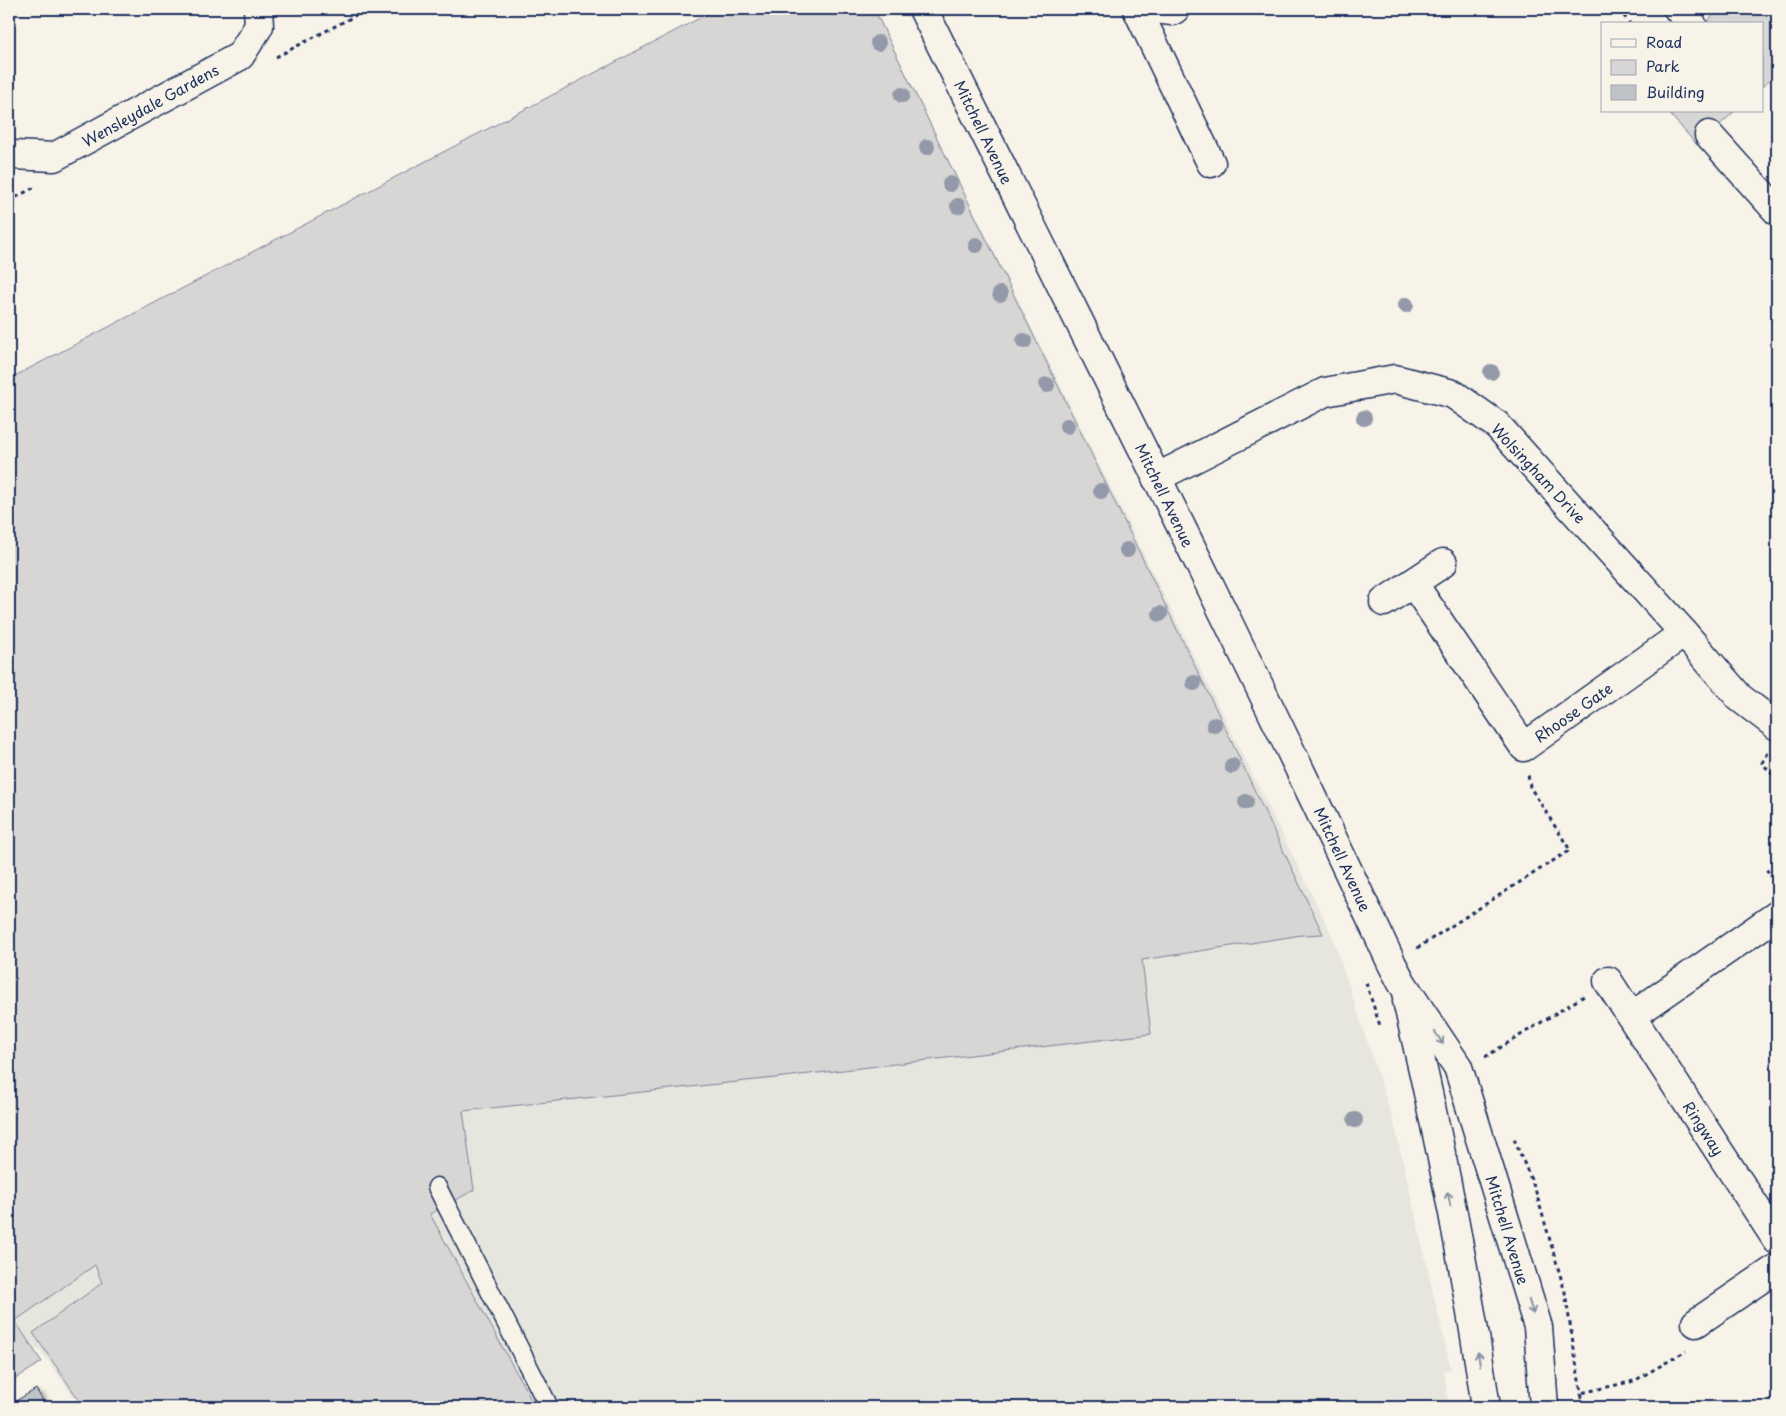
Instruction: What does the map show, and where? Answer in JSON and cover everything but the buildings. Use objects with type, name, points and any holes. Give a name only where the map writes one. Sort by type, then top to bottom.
[{"type":"street","name":"Wensleydale Gardens","points":[[9,153],[13,155],[54,157],[240,56],[258,26],[258,9]]},
{"type":"street","name":"Mitchell Avenue","points":[[923,9],[1336,844],[1397,973],[1458,1067],[1538,1328],[1544,1407]]},
{"type":"street","points":[[1137,9],[1211,163]]},
{"type":"street","points":[[1156,9],[1175,9]]},
{"type":"street","points":[[1678,9],[1690,22]]},
{"type":"street","points":[[1708,135],[1777,211]]},
{"type":"street","name":"Wolsingham Drive","points":[[1156,478],[1324,392],[1394,379],[1454,394],[1497,425],[1775,736]]},
{"type":"street","points":[[1384,602],[1443,563]]},
{"type":"street","name":"Rhoose Gate","points":[[1414,583],[1524,747],[1684,632]]},
{"type":"street","points":[[1632,1016],[1777,915]]},
{"type":"street","name":"Mitchell Avenue","points":[[1397,973],[1433,1110],[1486,1407]]},
{"type":"street","name":"Ringway","points":[[1608,980],[1777,1240]]},
{"type":"street","points":[[1696,1323],[1777,1268]]},
{"type":"lane","points":[[436,1187],[549,1407]]},
{"type":"path","points":[[1619,9],[1629,22]]},
{"type":"path","points":[[1775,736],[1762,762],[1777,780]]},
{"type":"path","points":[[1397,973],[1570,850],[1530,787],[1524,747]]},
{"type":"path","points":[[1777,864],[1767,871],[1777,887]]},
{"type":"path","points":[[1480,1060],[1608,980]]},
{"type":"path","points":[[1582,1407],[1581,1393],[1634,1381],[1706,1340],[1696,1323]]},
{"type":"shaded area","points":[[720,9],[874,9],[1332,935],[1394,1123],[1451,1370],[1444,1371],[1449,1407],[81,1407],[41,1351],[9,1339],[9,793]]},
{"type":"green space","points":[[717,9],[874,9],[1216,709],[1323,934],[1302,935],[1142,960],[1151,1034],[775,1078],[463,1111],[474,1190],[430,1214],[535,1407],[84,1407],[33,1333],[102,1283],[95,1265],[15,1321],[42,1362],[9,1383],[9,379]]},
{"type":"green space","points":[[1720,9],[1777,9],[1777,73],[1764,85],[1764,22],[1706,22]]},
{"type":"green space","points":[[1668,112],[1734,112],[1697,145]]}]
